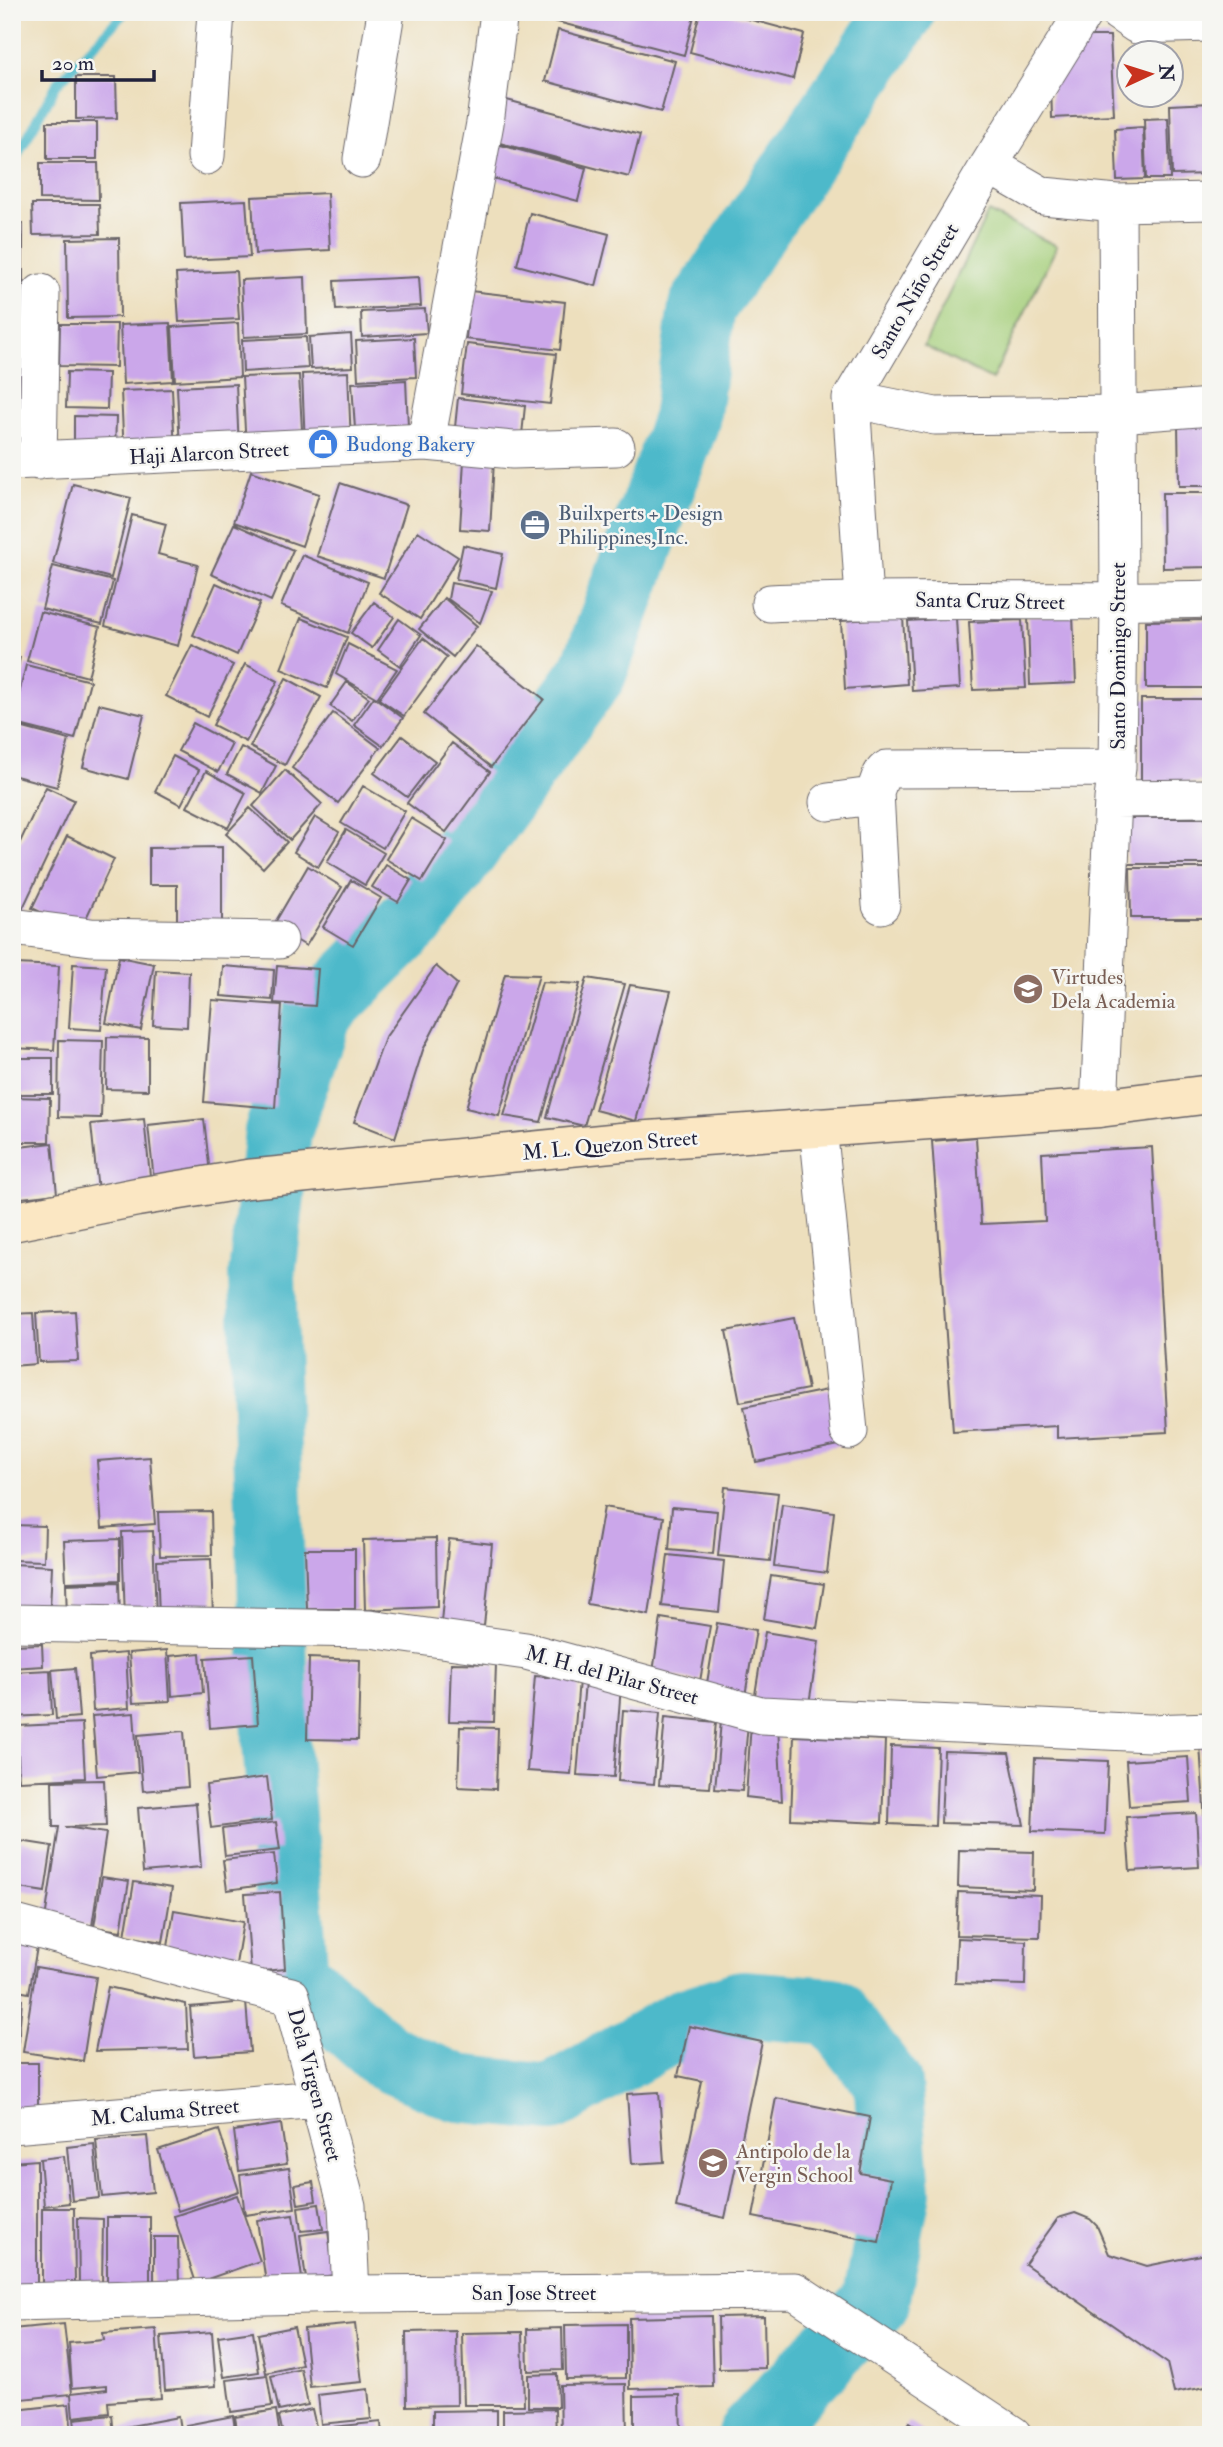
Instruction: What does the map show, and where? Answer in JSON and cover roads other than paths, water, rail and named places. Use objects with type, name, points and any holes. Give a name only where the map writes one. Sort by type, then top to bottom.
[{"type":"street","points":[[206,156],[216,12]]},
{"type":"street","points":[[362,159],[386,12]]},
{"type":"street","points":[[426,442],[485,123],[499,12]]},
{"type":"street","name":"Santo Niño Street","points":[[852,399],[989,165],[1084,12]]},
{"type":"street","points":[[1118,12],[1137,24],[1211,23]]},
{"type":"street","points":[[989,165],[1043,196],[1117,203],[1211,201]]},
{"type":"street","name":"Santo Domingo Street","points":[[1099,1108],[1115,783],[1119,602],[1117,203]]},
{"type":"street","points":[[25,461],[41,293]]},
{"type":"street","points":[[864,600],[852,399],[935,416],[1118,414],[1211,407]]},
{"type":"street","name":"Haji Alarcon Street","points":[[25,461],[426,442],[513,450],[616,447]]},
{"type":"street","name":"Santa Cruz Street","points":[[770,603],[864,600],[1119,602],[1211,599]]},
{"type":"street","points":[[881,905],[875,792],[883,771],[887,769],[1115,783],[1211,798]]},
{"type":"street","points":[[828,802],[864,798],[875,792]]},
{"type":"street","points":[[12,928],[91,937],[279,940]]},
{"type":"street","name":"M. L. Quezon Street","points":[[12,1222],[137,1197],[303,1173],[621,1142],[1099,1108],[1211,1094]]},
{"type":"street","points":[[818,1128],[849,1431]]},
{"type":"street","name":"M. H. del Pilar Street","points":[[12,1623],[370,1629],[526,1651],[761,1715],[1149,1733],[1211,1731]]},
{"type":"street","name":"Dela Virgen Street","points":[[12,1923],[291,1996],[347,2206],[351,2294]]},
{"type":"street","name":"M. Caluma Street","points":[[12,2125],[318,2099]]},
{"type":"street","name":"San Jose Street","points":[[12,2302],[351,2294],[795,2291],[1013,2435]]},
{"type":"waterway","points":[[12,165],[57,84],[125,12]]},
{"type":"waterway","points":[[751,2435],[876,2302],[897,2192],[888,2083],[832,2011],[742,2004],[682,2023],[551,2098],[458,2088],[387,2058],[295,1976],[276,1743],[262,1275],[278,1132],[318,1013],[419,913],[593,673],[686,420],[702,307],[901,12]]},
{"type":"place","name":"Budong Bakery","points":[[323,444]]},
{"type":"place","name":"Builxperts + Design Philippines,Inc.","points":[[535,525]]},
{"type":"place","name":"Virtudes Dela Academia","points":[[1028,989]]},
{"type":"place","name":"Antipolo de la Vergin School","points":[[713,2163]]}]
